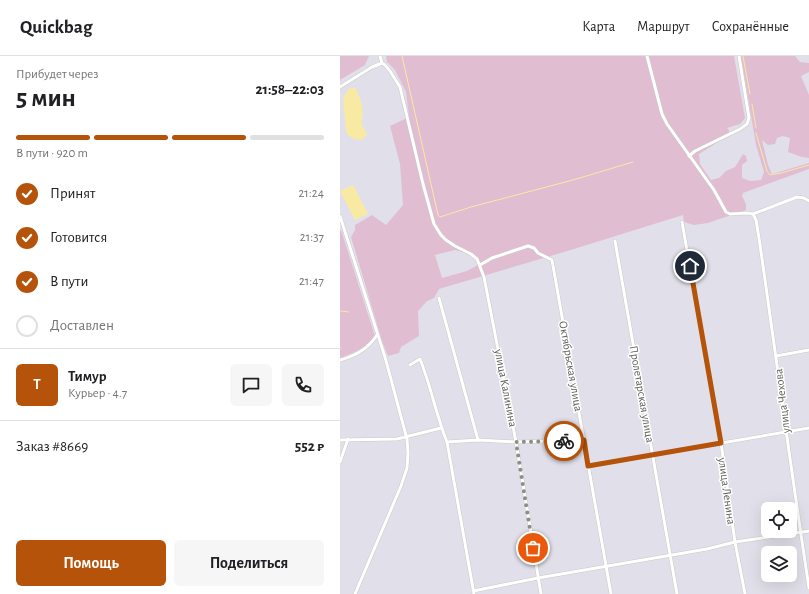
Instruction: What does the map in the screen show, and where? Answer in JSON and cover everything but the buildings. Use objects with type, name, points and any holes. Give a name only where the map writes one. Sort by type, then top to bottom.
[{"type":"street","points":[[380,56],[382,63],[390,71],[400,87],[434,224],[446,240],[454,246],[471,254],[480,264]]},
{"type":"street","points":[[646,56],[662,114],[667,124],[714,190],[726,212],[730,214],[753,214],[797,198],[804,198],[809,201]]},
{"type":"street","points":[[689,156],[695,151],[747,124],[749,118],[739,56]]},
{"type":"street","points":[[340,87],[372,67],[382,63]]},
{"type":"street","name":"улица Чехова","points":[[753,214],[756,220],[759,238],[809,588]]},
{"type":"street","points":[[340,216],[388,369],[406,437],[408,453],[405,476],[356,594]]},
{"type":"street","name":"улица Ленина","points":[[682,222],[721,443],[735,542],[745,594]]},
{"type":"street","name":"Пролетарская улица","points":[[615,241],[677,594]]},
{"type":"street","name":"Октябрьская улица","points":[[480,264],[492,258],[528,246],[534,248],[544,257],[552,260],[611,594]]},
{"type":"street","name":"улица Калинина","points":[[480,264],[484,277],[516,442],[541,594]]},
{"type":"street","points":[[439,298],[478,440]]},
{"type":"street","points":[[340,360],[361,351],[373,342],[377,335]]},
{"type":"street","points":[[776,356],[809,350]]},
{"type":"street","points":[[410,365],[420,360],[425,372],[441,428],[447,442],[474,593],[538,578],[670,556],[735,542],[809,531]]},
{"type":"street","points":[[340,440],[397,439],[441,428]]},
{"type":"street","points":[[588,466],[809,428]]},
{"type":"street","points":[[340,462],[348,439]]},
{"type":"street","points":[[447,442],[478,440],[516,442],[584,440]]},
{"type":"shaded area","points":[[340,56],[369,56],[365,65],[340,80]]},
{"type":"shaded area","points":[[386,56],[734,56],[745,118],[740,124],[727,128],[729,130],[729,135],[699,154],[700,164],[711,180],[719,178],[726,171],[735,167],[743,154],[746,156],[747,161],[742,165],[742,178],[750,181],[761,180],[764,172],[756,145],[741,56],[795,56],[800,62],[809,63],[809,72],[801,76],[809,95],[809,158],[788,152],[790,138],[783,136],[777,138],[775,144],[768,145],[762,140],[768,165],[772,174],[809,163],[809,169],[743,193],[742,196],[746,204],[746,210],[708,223],[694,225],[684,222],[683,215],[439,289],[434,298],[427,301],[418,311],[419,336],[401,347],[399,353],[388,356],[382,341],[351,237],[355,230],[355,225],[372,215],[386,225],[403,205],[400,164],[390,126],[409,117],[406,92],[395,70],[387,62]],"holes":[[[455,250],[471,256],[478,265],[467,271],[442,278],[435,255]]]},
{"type":"shaded area","points":[[350,88],[355,88],[362,105],[363,114],[361,123],[367,134],[362,140],[352,138],[346,132],[343,102],[345,95]]},
{"type":"shaded area","points":[[353,185],[368,214],[355,220],[340,191]]},
{"type":"shaded area","points":[[340,230],[375,336],[368,344],[359,350],[340,358]]},
{"type":"waterway","points":[[402,56],[438,215],[440,217],[633,162]]},
{"type":"waterway","points":[[743,56],[750,94]]},
{"type":"waterway","points":[[752,104],[756,128]]},
{"type":"waterway","points":[[756,133],[767,171],[770,175],[809,165]]},
{"type":"waterway","points":[[340,311],[349,312]]},
{"type":"way so far","points":[[533,548],[516,442],[564,441]]},
{"type":"route","points":[[564,441],[584,440],[588,466],[721,443],[690,266]]}]
